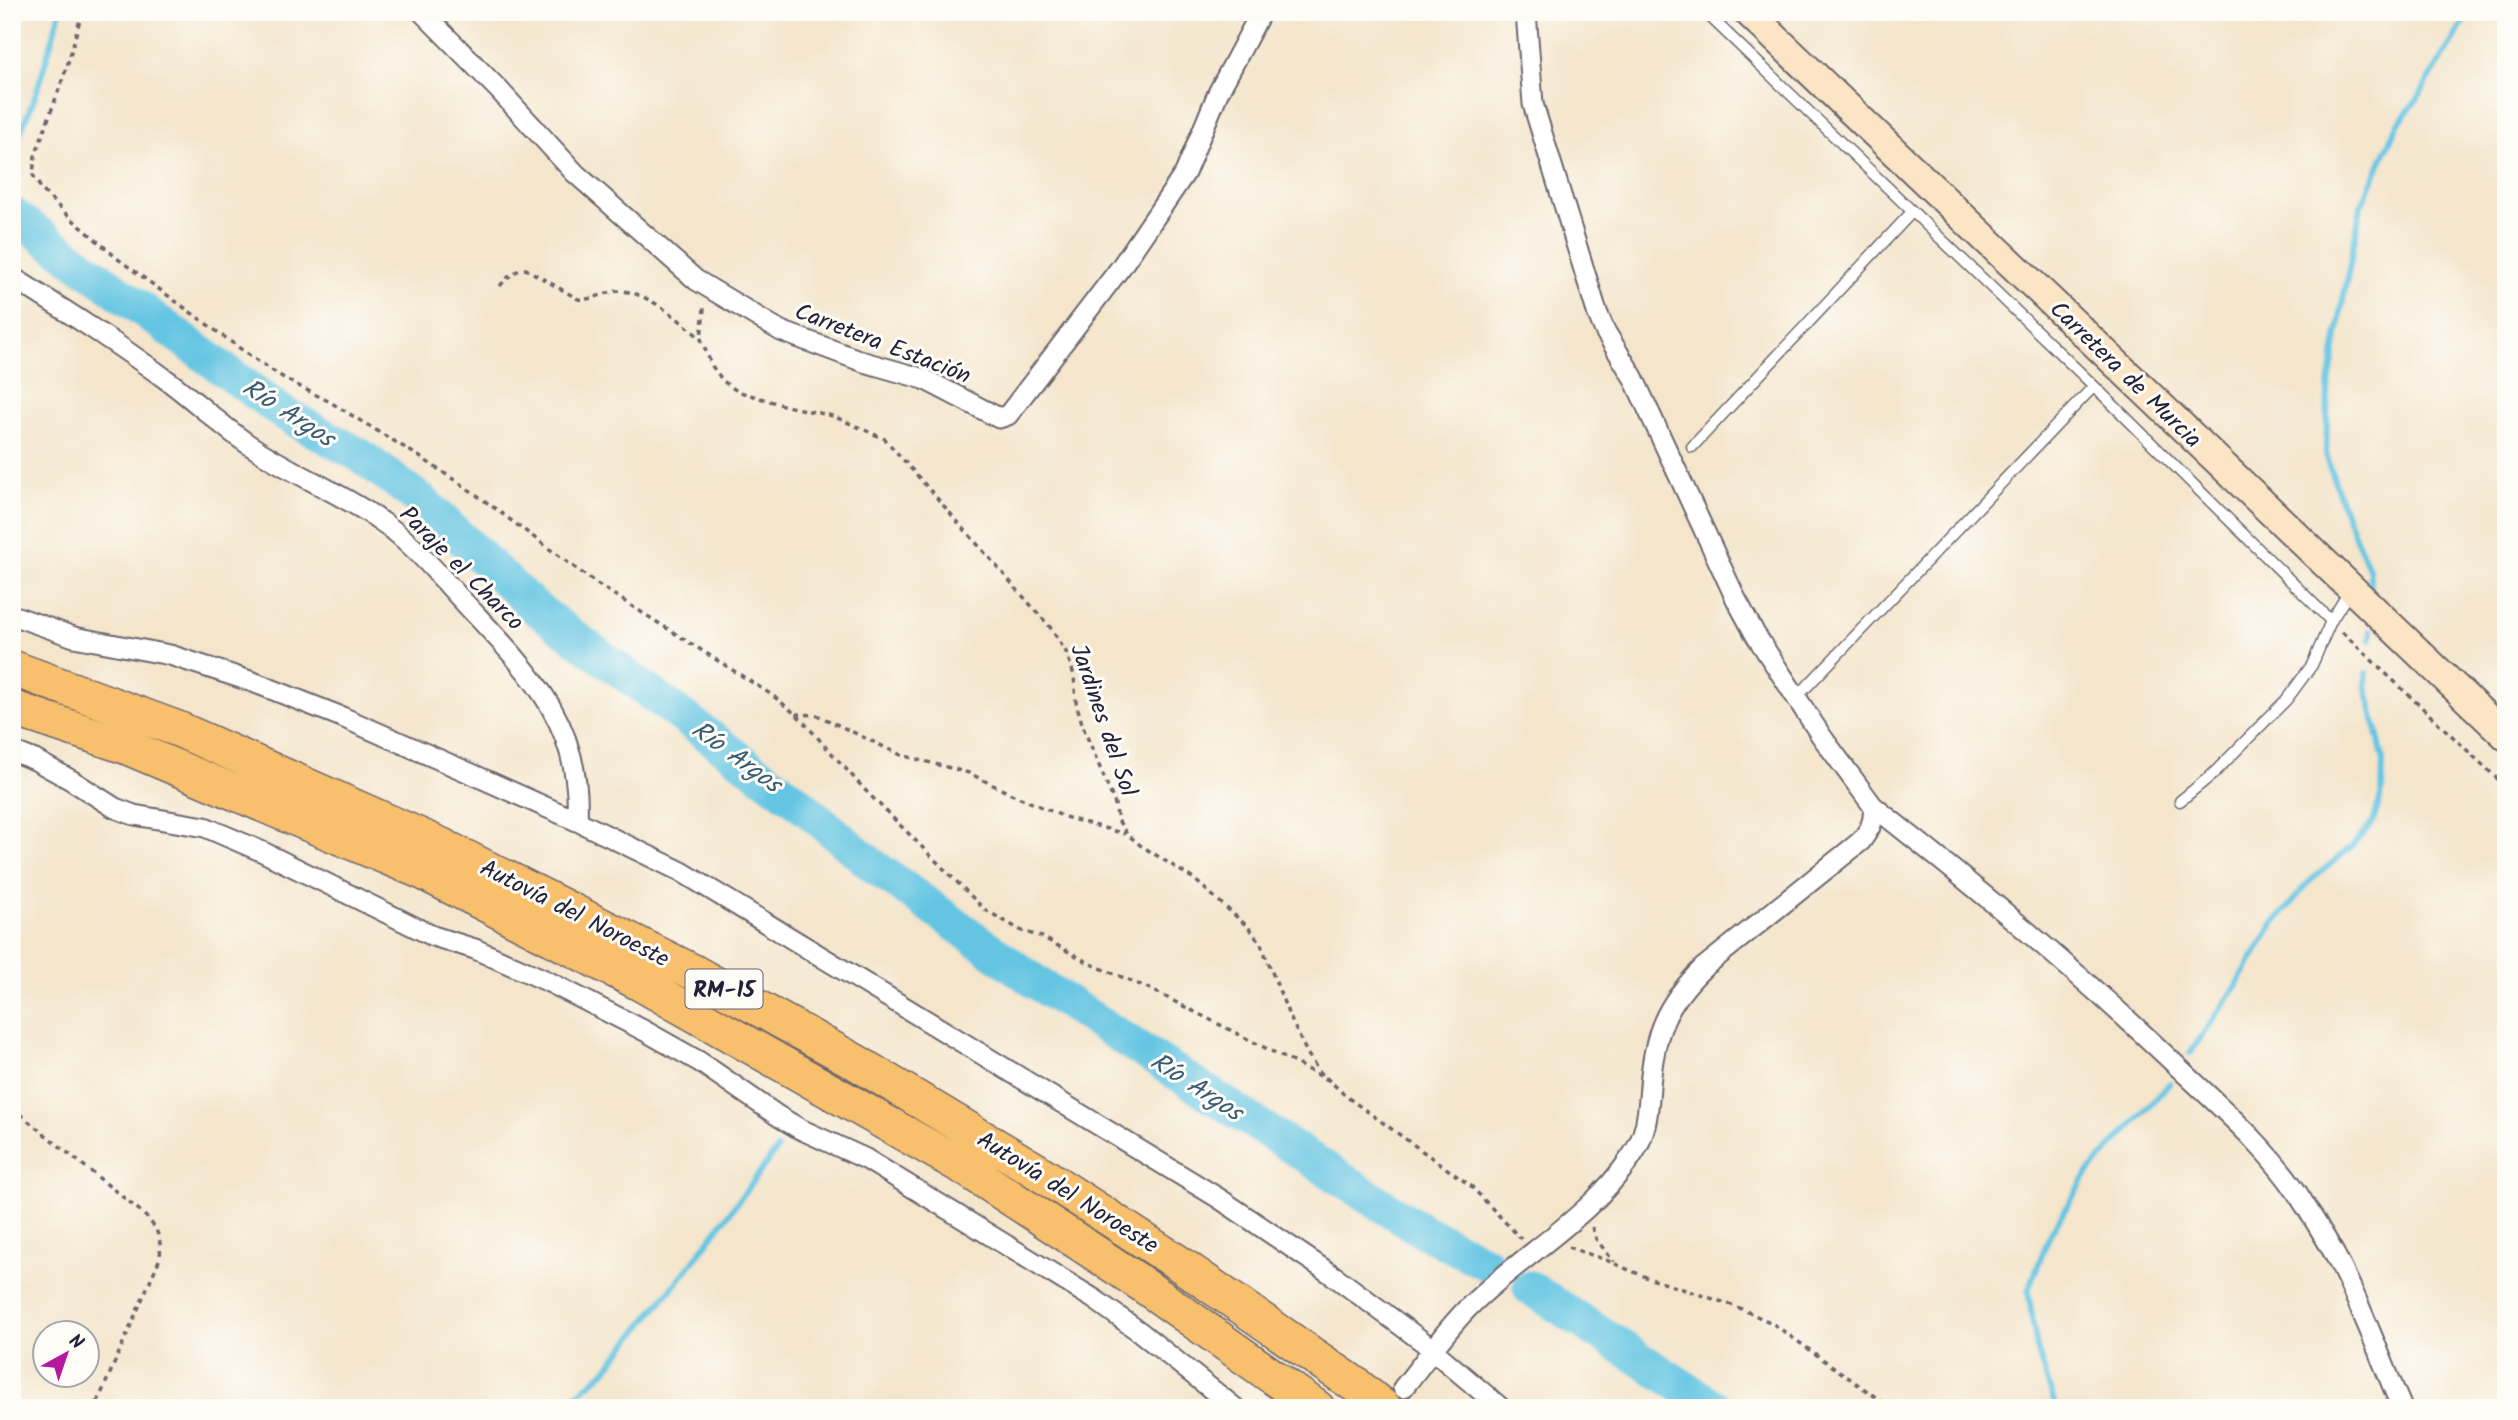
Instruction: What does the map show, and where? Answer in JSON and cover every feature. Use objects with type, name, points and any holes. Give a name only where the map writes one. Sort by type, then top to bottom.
[{"type":"highway","name":"Autovía del Noroeste","points":[[12,668],[178,729],[440,845],[695,973],[854,1061],[1032,1168],[1177,1262],[1357,1386],[1393,1398]]},
{"type":"highway","name":"Autovía del Noroeste","points":[[12,708],[125,746],[425,873],[640,983],[967,1169],[1136,1280],[1317,1408]]},
{"type":"main road","name":"Carretera de Murcia","points":[[1748,12],[2506,736]]},
{"type":"street","name":"Carretera Estación","points":[[422,12],[575,173],[706,287],[781,331],[864,362],[924,379],[993,416],[1003,418],[1088,313],[1185,173],[1218,93],[1261,12]]},
{"type":"street","points":[[1527,12],[1533,104],[1597,312],[1658,428],[1736,599],[1796,698],[1873,806],[2050,949],[2116,1007],[2255,1141],[2296,1192],[2336,1256],[2402,1408]]},
{"type":"street","name":"Paraje el Charco","points":[[12,277],[125,350],[280,466],[379,519],[414,549],[538,684],[558,717],[574,762],[579,798],[577,821]]},
{"type":"street","points":[[12,615],[74,637],[170,655],[253,682],[342,717],[577,821],[682,872],[1220,1199],[1334,1276],[1433,1351],[1501,1408]]},
{"type":"street","points":[[12,751],[59,774],[115,808],[134,815],[205,827],[433,936],[475,949],[547,981],[645,1031],[700,1062],[778,1116],[877,1165],[1094,1299],[1235,1408]]},
{"type":"street","points":[[1393,1398],[1473,1302],[1549,1241],[1595,1199],[1640,1143],[1648,1121],[1655,1048],[1662,1021],[1682,988],[1703,968],[1861,841],[1873,822],[1873,806]]},
{"type":"lane","points":[[1705,12],[2094,387],[2331,621]]},
{"type":"lane","points":[[1692,447],[1912,212]]},
{"type":"lane","points":[[1796,698],[2094,387]]},
{"type":"lane","points":[[2180,801],[2213,774],[2287,699],[2312,664],[2331,621],[2351,589]]},
{"type":"path","points":[[82,12],[35,156],[33,175],[42,190],[118,260],[249,355],[420,457],[474,493],[562,560],[772,695],[795,714],[866,791],[984,909],[1022,931],[1042,937],[1091,964],[1150,989],[1330,1081]]},
{"type":"path","points":[[500,286],[510,275],[526,270],[578,299],[585,300],[621,291],[634,293],[675,317],[701,340]]},
{"type":"path","points":[[701,340],[706,287]]},
{"type":"path","name":"Jardines del Sol","points":[[701,340],[712,366],[723,381],[737,391],[786,406],[833,416],[885,439],[903,457],[924,486],[1050,627],[1066,652],[1074,675],[1076,702],[1083,727],[1115,804],[1118,820],[1127,834],[1139,845],[1194,878],[1262,944],[1288,1013],[1307,1054],[1318,1070],[1347,1097],[1471,1186],[1534,1253]]},
{"type":"path","points":[[2331,621],[2506,788]]},
{"type":"path","points":[[795,714],[817,715],[901,755],[969,773],[1065,817],[1127,834]]},
{"type":"path","points":[[12,1108],[139,1210],[153,1223],[161,1241],[160,1258],[95,1408]]},
{"type":"path","points":[[1595,1199],[1589,1218],[1596,1239],[1615,1263]]},
{"type":"path","points":[[1549,1241],[1615,1263],[1648,1278],[1735,1306],[1772,1323],[1891,1408]]},
{"type":"waterway","points":[[12,154],[37,91],[60,12]]},
{"type":"waterway","points":[[2370,587],[2370,571],[2344,510],[2326,454],[2328,391],[2343,300],[2361,206],[2398,124],[2418,98],[2470,12]]},
{"type":"waterway","name":"Río Argos","points":[[12,214],[283,413],[361,456],[422,501],[534,607],[797,801],[871,864],[1037,983],[1418,1228],[1487,1264]]},
{"type":"waterway","points":[[2370,640],[2371,631]]},
{"type":"waterway","points":[[2190,1053],[2234,990],[2271,927],[2309,882],[2352,846],[2373,822],[2382,793],[2383,758],[2366,685],[2367,673]]},
{"type":"waterway","points":[[2056,1408],[2037,1349],[2028,1291],[2050,1234],[2087,1174],[2170,1083]]},
{"type":"waterway","points":[[561,1408],[604,1372],[689,1267],[777,1149]]},
{"type":"waterway","name":"Río Argos","points":[[1530,1288],[1716,1408]]}]
